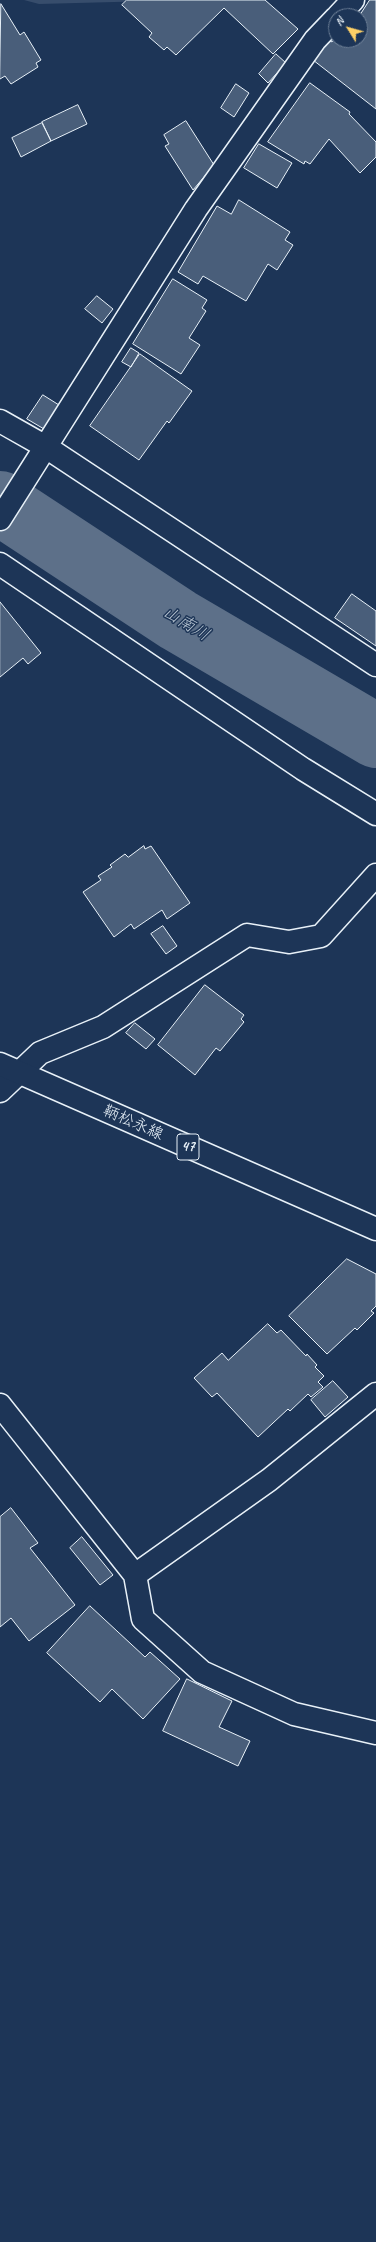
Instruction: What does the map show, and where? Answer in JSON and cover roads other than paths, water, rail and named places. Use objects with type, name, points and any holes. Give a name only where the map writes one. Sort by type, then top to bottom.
[{"type":"street","points":[[345,8],[353,0]]},
{"type":"street","points":[[0,519],[196,209],[315,40],[328,26]]},
{"type":"street","points":[[0,421],[41,456],[376,665]]},
{"type":"street","points":[[0,564],[303,769],[376,814]]},
{"type":"street","points":[[0,1090],[20,1074],[40,1053],[103,1027],[247,935],[289,942],[321,936],[376,876]]},
{"type":"street","name":"鞆松永線","points":[[0,1064],[376,1229]]},
{"type":"street","points":[[135,1575],[269,1480],[376,1394]]},
{"type":"street","points":[[0,1405],[135,1575],[143,1619],[202,1672],[294,1714],[376,1733]]},
{"type":"waterway","name":"山南川","points":[[0,503],[178,620],[376,736]]}]
